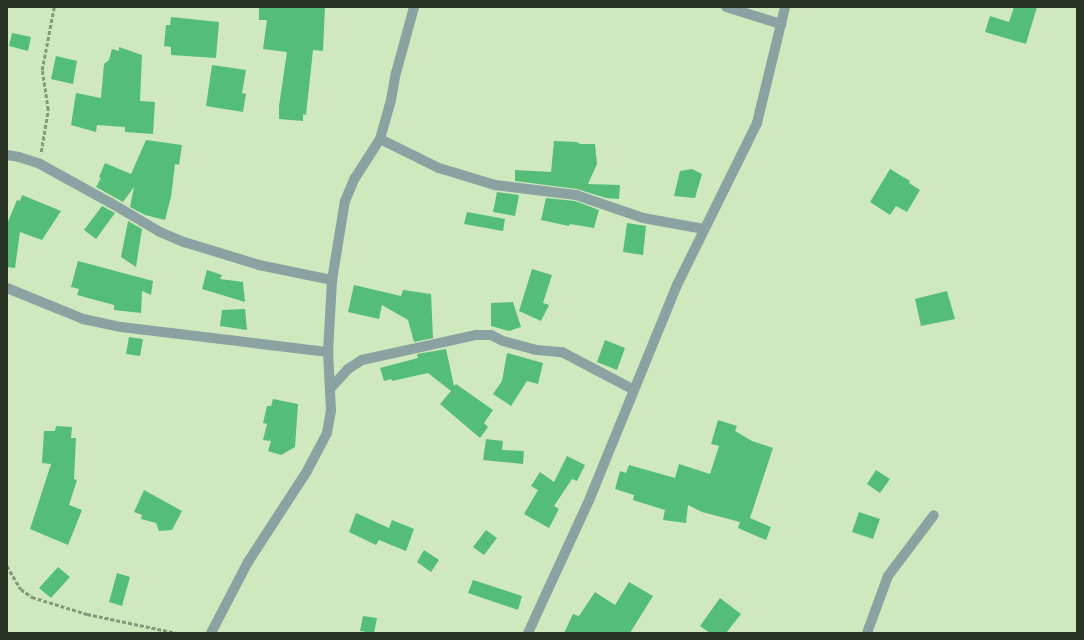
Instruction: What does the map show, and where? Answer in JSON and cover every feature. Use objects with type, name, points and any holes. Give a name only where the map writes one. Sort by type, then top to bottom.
[{"type":"street","points":[[211,633],[248,562],[307,471],[327,433],[331,411],[328,352],[332,280],[345,201],[349,190],[380,139],[414,7]]},
{"type":"street","points":[[726,7],[781,24]]},
{"type":"street","points":[[528,633],[590,498],[677,285],[757,123],[785,7]]},
{"type":"street","points":[[380,139],[439,168],[495,185],[576,195],[643,218],[704,229]]},
{"type":"street","points":[[7,156],[19,157],[40,164],[160,232],[184,242],[259,265],[332,280]]},
{"type":"street","points":[[7,288],[82,319],[121,327],[328,352]]},
{"type":"street","points":[[330,389],[348,369],[362,360],[476,335],[491,335],[508,343],[537,350],[562,352],[634,390]]},
{"type":"street","points":[[867,633],[888,576],[934,515]]},
{"type":"path","points":[[40,164],[48,110],[42,70],[54,7]]},
{"type":"path","points":[[7,566],[21,588],[32,597],[86,614],[177,633]]},
{"type":"building","points":[[259,7],[325,7],[323,51],[313,50],[306,115],[303,114],[303,121],[279,119],[279,106],[287,52],[263,49],[267,20],[259,20]]},
{"type":"building","points":[[1014,7],[1037,7],[1026,44],[985,32],[990,16],[1009,22]]},
{"type":"building","points":[[171,17],[219,22],[216,58],[171,55],[171,47],[164,46],[166,25],[170,25]]},
{"type":"building","points":[[12,33],[31,37],[28,51],[9,46]]},
{"type":"building","points":[[119,47],[142,55],[140,101],[155,102],[153,134],[125,132],[125,127],[97,125],[96,132],[71,125],[76,93],[101,98],[104,64],[109,60],[112,49],[119,51]]},
{"type":"building","points":[[56,56],[77,61],[73,84],[51,79]]},
{"type":"building","points":[[212,65],[246,70],[242,93],[246,94],[243,112],[206,106]]},
{"type":"building","points":[[146,140],[182,145],[179,165],[175,164],[171,197],[165,220],[145,215],[130,207],[134,187],[123,202],[96,187],[101,178],[99,177],[105,163],[131,174]]},
{"type":"building","points":[[554,141],[595,144],[597,164],[588,184],[620,185],[619,199],[606,198],[577,189],[515,181],[515,170],[551,172]]},
{"type":"building","points":[[692,169],[702,174],[695,198],[674,196],[680,171]]},
{"type":"building","points":[[890,169],[910,181],[909,183],[920,190],[907,212],[896,206],[890,215],[870,202]]},
{"type":"building","points":[[497,192],[519,195],[515,216],[493,212]]},
{"type":"building","points":[[22,195],[61,211],[42,240],[20,232],[15,268],[7,267],[7,224],[17,200],[20,201]]},
{"type":"building","points":[[546,198],[575,201],[599,210],[594,228],[570,224],[569,226],[541,220]]},
{"type":"building","points":[[102,206],[115,213],[96,239],[84,230]]},
{"type":"building","points":[[467,212],[505,219],[503,231],[464,224]]},
{"type":"building","points":[[128,221],[142,229],[136,267],[121,257]]},
{"type":"building","points":[[627,223],[646,226],[643,255],[623,252]]},
{"type":"building","points":[[78,261],[153,281],[151,295],[142,291],[141,313],[114,310],[114,305],[77,295],[79,289],[71,287]]},
{"type":"building","points":[[532,269],[552,275],[543,303],[549,305],[541,321],[519,311]]},
{"type":"building","points":[[207,270],[222,275],[220,279],[243,282],[245,302],[202,289]]},
{"type":"building","points":[[354,285],[401,296],[403,290],[431,294],[433,338],[414,342],[408,320],[382,305],[379,319],[348,312]]},
{"type":"building","points":[[947,291],[955,319],[921,326],[915,299]]},
{"type":"building","points":[[513,302],[521,327],[509,331],[491,326],[491,303]]},
{"type":"building","points":[[245,309],[247,330],[220,326],[222,310]]},
{"type":"building","points":[[129,337],[143,339],[140,356],[126,354]]},
{"type":"building","points":[[605,340],[625,348],[617,370],[597,362]]},
{"type":"building","points":[[446,349],[454,386],[456,384],[493,410],[484,423],[488,427],[480,438],[440,404],[451,391],[428,373],[392,381],[391,379],[384,381],[380,368],[418,358],[417,354]]},
{"type":"building","points":[[507,353],[543,363],[538,384],[527,381],[511,406],[493,394],[502,381]]},
{"type":"building","points":[[273,399],[298,404],[295,447],[281,455],[268,451],[271,441],[263,440],[267,424],[263,423],[267,406],[271,406]]},
{"type":"building","points":[[718,420],[737,426],[735,431],[752,441],[773,448],[750,518],[771,527],[766,540],[738,528],[740,522],[702,512],[688,505],[686,523],[663,520],[665,510],[633,500],[634,495],[615,489],[620,471],[626,473],[629,465],[675,478],[679,464],[710,474],[719,446],[711,444]]},
{"type":"building","points":[[56,426],[72,427],[71,438],[76,438],[74,479],[77,480],[69,505],[82,510],[68,545],[30,529],[51,464],[42,463],[44,431],[55,431]]},
{"type":"building","points":[[486,439],[503,441],[502,450],[524,451],[523,464],[483,460]]},
{"type":"building","points":[[567,456],[585,465],[577,481],[572,479],[554,506],[559,509],[549,528],[524,514],[538,490],[531,486],[540,472],[554,482]]},
{"type":"building","points":[[876,470],[890,479],[880,493],[867,484]]},
{"type":"building","points":[[144,490],[182,511],[172,530],[159,531],[156,523],[141,519],[142,515],[134,512]]},
{"type":"building","points":[[859,512],[880,519],[873,539],[852,532]]},
{"type":"building","points":[[356,513],[389,528],[392,520],[414,529],[406,551],[379,540],[376,545],[349,532]]},
{"type":"building","points":[[486,530],[497,538],[484,555],[473,547]]},
{"type":"building","points":[[424,550],[439,560],[431,572],[417,562]]},
{"type":"building","points":[[58,567],[70,577],[51,598],[39,588]]},
{"type":"building","points":[[117,573],[130,577],[122,606],[109,602]]},
{"type":"building","points":[[473,580],[522,596],[518,610],[468,593]]},
{"type":"building","points":[[629,582],[653,596],[630,633],[564,633],[573,614],[579,616],[595,592],[615,605]]},
{"type":"building","points":[[720,598],[741,614],[726,633],[710,633],[700,626]]},
{"type":"building","points":[[363,616],[377,618],[374,633],[360,631]]}]
